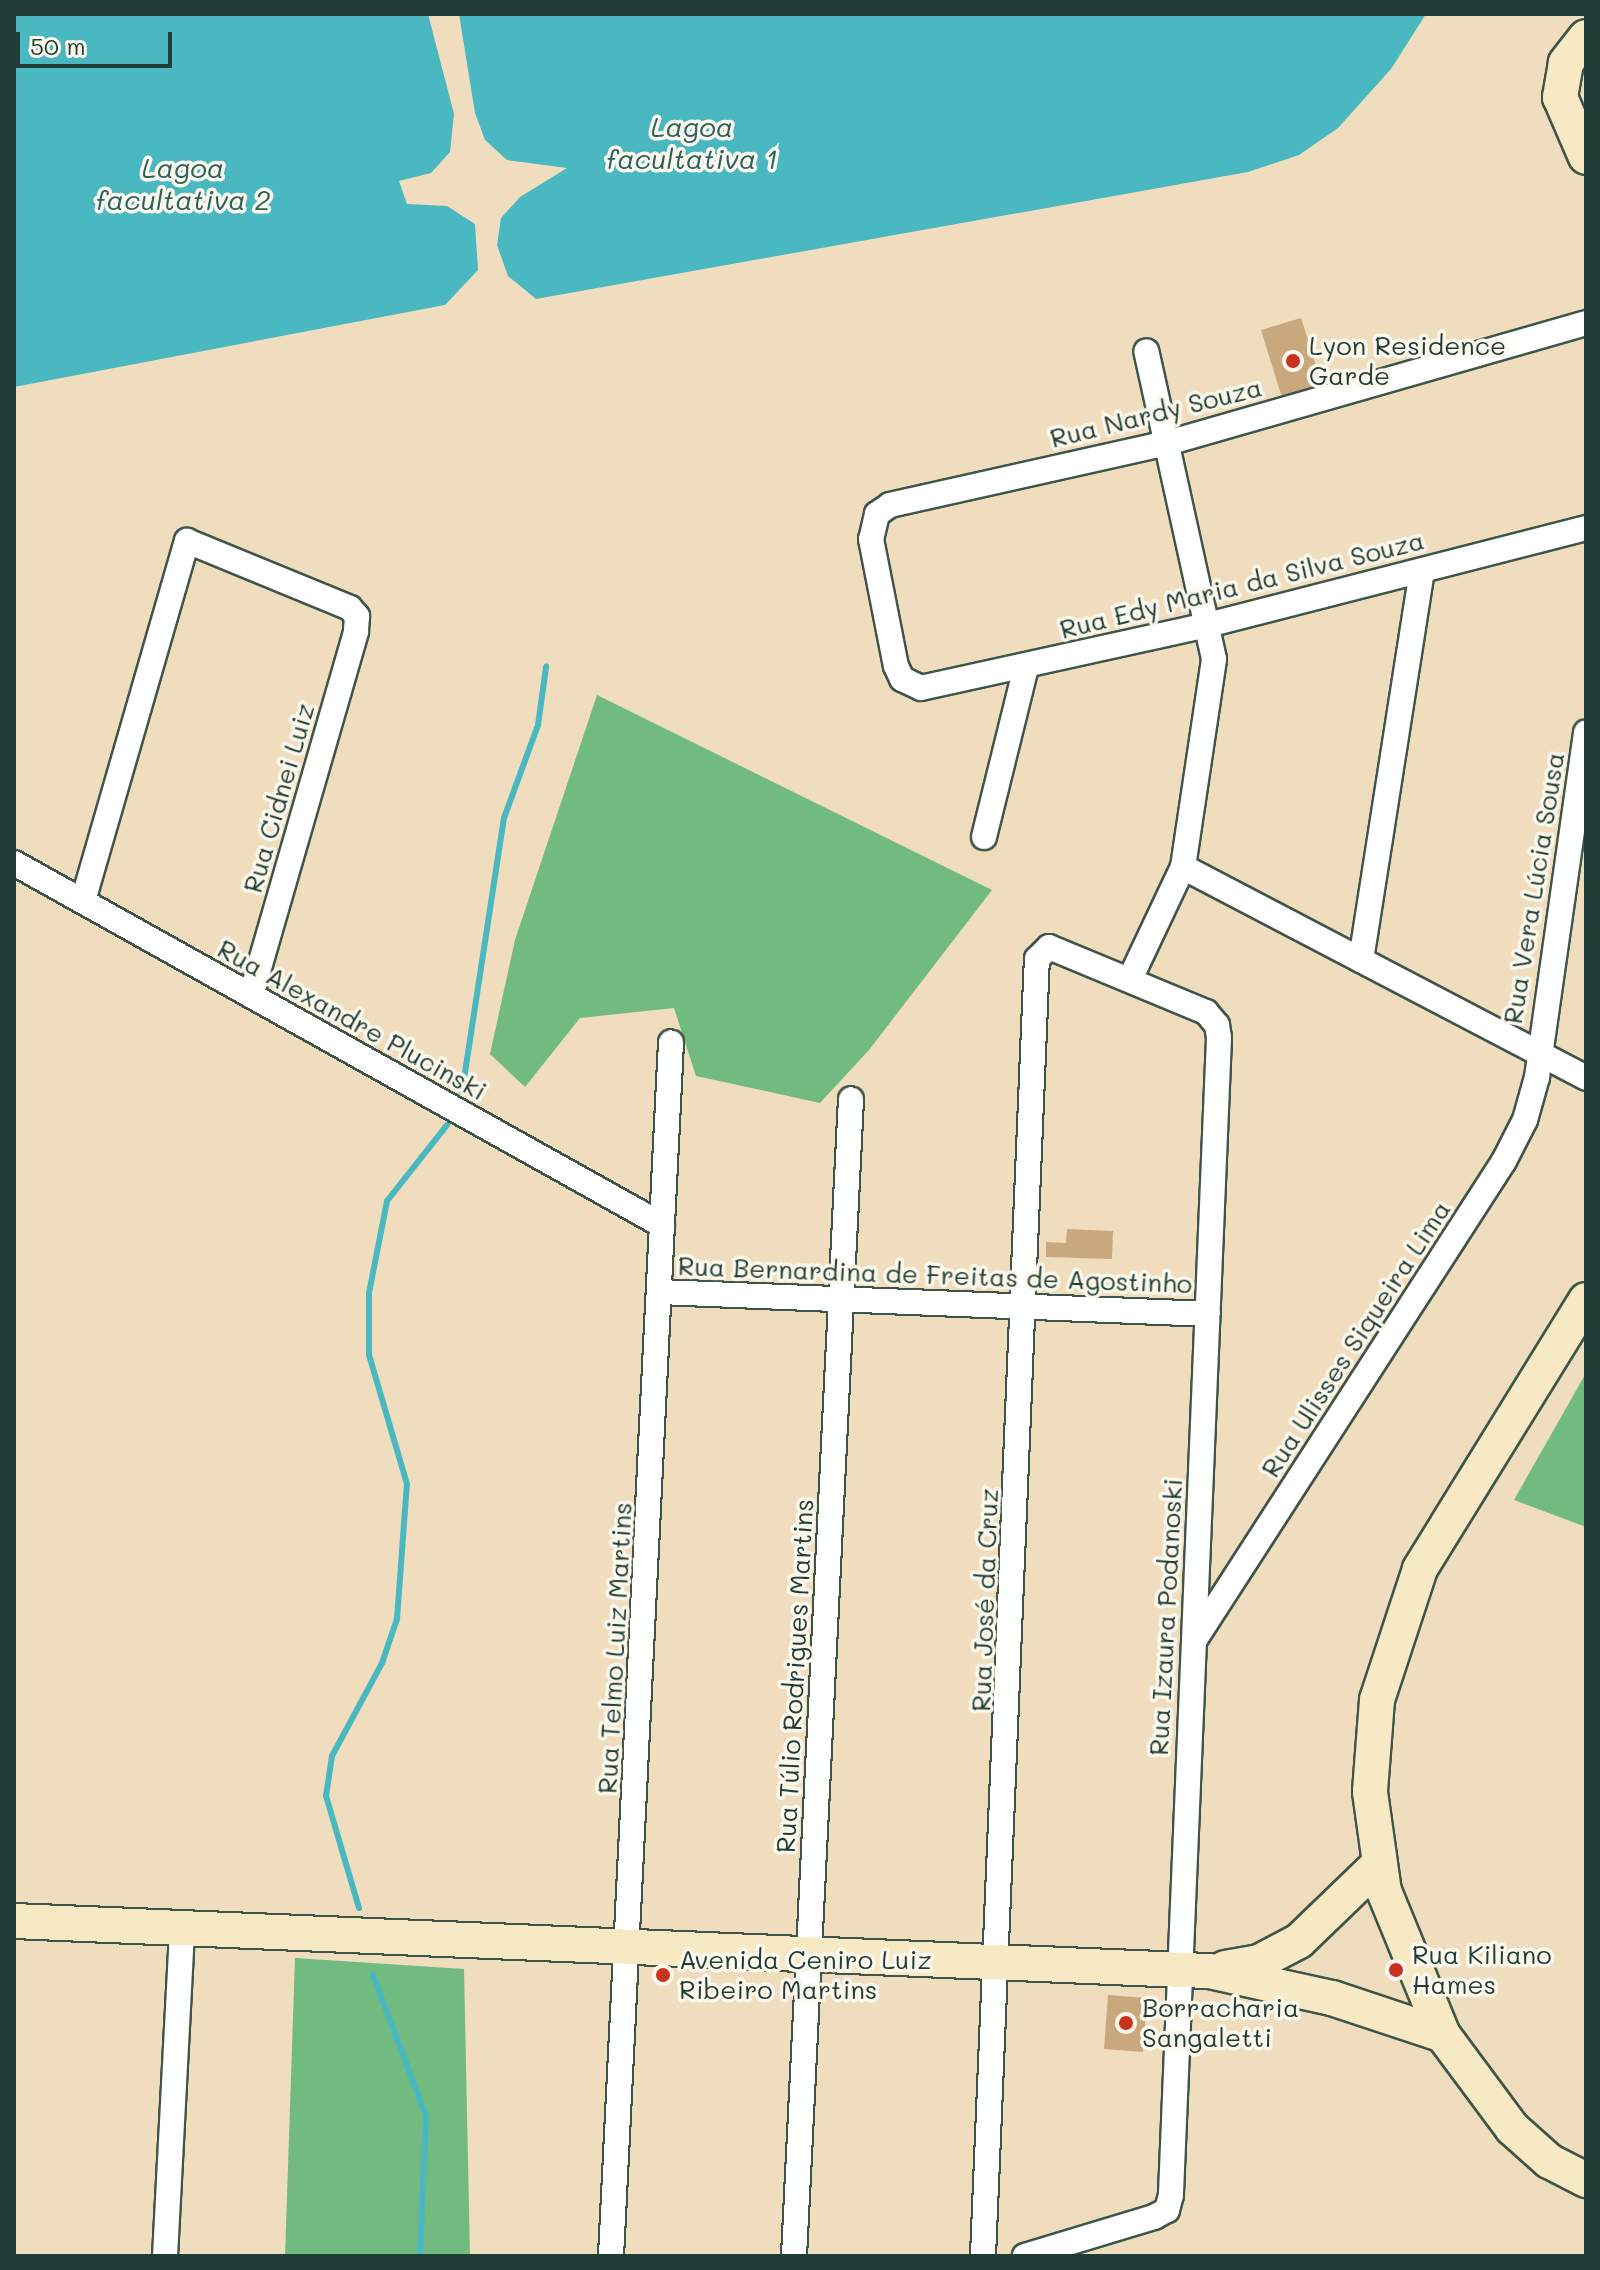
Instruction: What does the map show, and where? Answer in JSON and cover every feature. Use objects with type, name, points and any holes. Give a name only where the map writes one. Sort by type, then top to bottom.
[{"type":"street","points":[[1586,37],[1566,63],[1560,97],[1586,157]]},
{"type":"street","name":"Rua Nardy Souza","points":[[910,686],[896,666],[871,539],[877,514],[890,505],[1167,443],[1586,323]]},
{"type":"street","points":[[1130,979],[1183,867],[1212,678],[1208,625],[1146,351]]},
{"type":"street","name":"Rua Edy Maria da Silva Souza","points":[[910,686],[921,688],[1026,667],[1208,625],[1586,528]]},
{"type":"street","name":"Rua Cidnei Luiz","points":[[83,901],[187,541],[350,608],[357,616],[251,995]]},
{"type":"street","points":[[1361,960],[1422,571]]},
{"type":"street","points":[[984,837],[1026,667]]},
{"type":"street","name":"Rua Vera Lúcia Sousa","points":[[1538,1053],[1586,732]]},
{"type":"street","name":"Rua Alexandre Plucinski","points":[[14,863],[662,1225]]},
{"type":"street","points":[[1183,867],[1586,1078]]},
{"type":"street","name":"Rua José da Cruz","points":[[983,2256],[1026,1307],[1037,959],[1043,948],[1130,979]]},
{"type":"street","name":"Rua Izaura Podanoski","points":[[1025,2256],[1167,2210],[1194,1971],[1193,1644],[1217,1025],[1206,1012],[1130,979]]},
{"type":"street","name":"Rua Telmo Luiz Martins","points":[[611,2256],[629,1947],[671,1042]]},
{"type":"street","name":"Rua Ulisses Siqueira Lima","points":[[1193,1644],[1504,1161],[1533,1099],[1538,1053]]},
{"type":"street","name":"Rua Túlio Rodrigues Martins","points":[[794,2256],[851,1099]]},
{"type":"street","name":"Rua Bernardina de Freitas de Agostinho","points":[[659,1292],[1208,1314]]},
{"type":"street","points":[[1586,1300],[1420,1569],[1375,1714],[1370,1792],[1377,1866],[1396,1928],[1443,2035],[1512,2128],[1549,2161],[1586,2180]]},
{"type":"street","points":[[1194,1971],[1259,1962],[1299,1941],[1377,1866]]},
{"type":"street","points":[[14,1921],[1194,1971],[1332,1998],[1443,2035]]},
{"type":"street","points":[[165,2256],[182,1928]]},
{"type":"green space","points":[[597,695],[992,890],[869,1050],[820,1103],[696,1076],[674,1008],[580,1018],[525,1087],[490,1054],[515,940]]},
{"type":"green space","points":[[1586,1373],[1586,1527],[1514,1500]]},
{"type":"green space","points":[[295,1958],[464,1969],[470,2256],[285,2256]]},
{"type":"water","name":"Lagoa facultativa 2","points":[[14,14],[428,14],[454,114],[450,152],[431,173],[399,181],[407,204],[447,206],[475,224],[478,270],[445,305],[14,387]]},
{"type":"water","name":"Lagoa facultativa 1","points":[[459,14],[1426,14],[1391,69],[1338,128],[1299,155],[1248,172],[536,299],[508,276],[497,245],[501,218],[520,197],[567,168],[507,160],[485,140],[475,113]]},
{"type":"building","name":"Lyon Residence Garde","points":[[1301,318],[1324,391],[1284,404],[1261,330]]},
{"type":"building","points":[[1067,1229],[1113,1231],[1112,1259],[1046,1257],[1046,1242],[1066,1243]]},
{"type":"building","name":"Borracharia Sangaletti","points":[[1108,1995],[1147,1998],[1143,2052],[1104,2049]]},
{"type":"waterway","points":[[462,1092],[504,818],[538,725],[546,667]]},
{"type":"waterway","points":[[359,1908],[326,1796],[332,1756],[382,1663],[397,1619],[407,1484],[369,1355],[369,1293],[387,1201],[447,1125]]},
{"type":"waterway","points":[[373,1975],[426,2116],[420,2256]]},
{"type":"place","name":"Lyon Residence Garde","points":[[1293,361]]},
{"type":"place","name":"Rua Kiliano Hames","points":[[1396,1970]]},
{"type":"place","name":"Avenida Ceniro Luiz Ribeiro Martins","points":[[663,1975]]},
{"type":"place","name":"Borracharia Sangaletti","points":[[1126,2023]]}]
